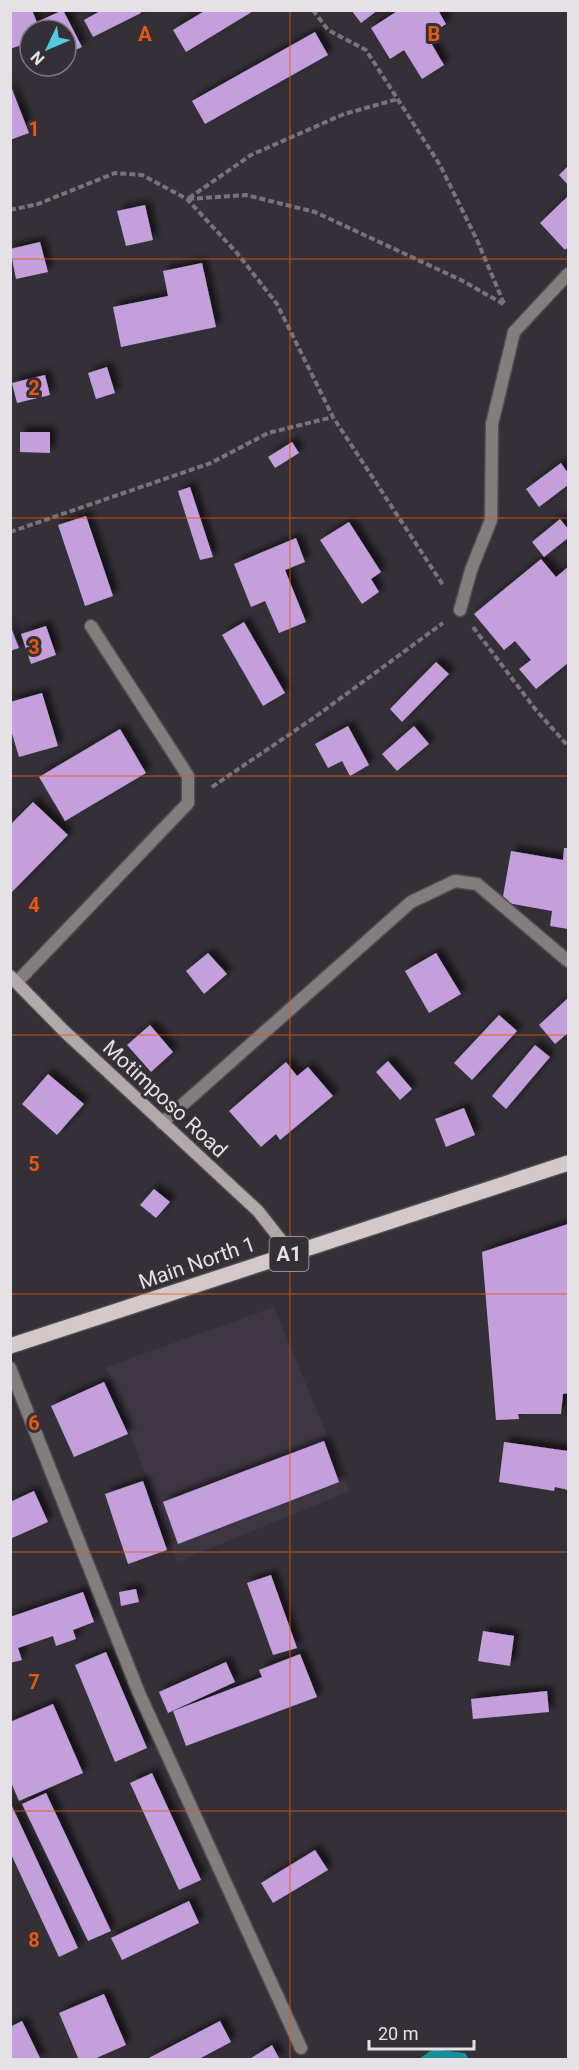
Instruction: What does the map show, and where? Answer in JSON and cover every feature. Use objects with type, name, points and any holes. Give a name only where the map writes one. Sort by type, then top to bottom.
[{"type":"main road","name":"Main North 1","points":[[10,1346],[568,1163]]},
{"type":"street","points":[[460,610],[471,570],[491,520],[492,424],[514,332],[568,274]]},
{"type":"street","points":[[14,979],[188,803],[188,776],[91,626]]},
{"type":"street","points":[[162,1123],[411,902],[455,882],[477,884],[568,961]]},
{"type":"street","name":"Motimposo Road","points":[[14,979],[64,1031],[258,1211],[291,1253]]},
{"type":"street","points":[[10,1368],[139,1693],[301,2048]]},
{"type":"path","points":[[313,10],[327,30],[366,50],[440,165],[477,240],[514,332]]},
{"type":"path","points":[[187,200],[251,155],[344,114],[398,99]]},
{"type":"path","points":[[10,210],[38,204],[115,173],[142,175],[187,200],[237,253],[277,304],[333,417],[460,610],[536,710],[568,746]]},
{"type":"path","points":[[187,200],[246,195],[315,212],[463,281],[505,305]]},
{"type":"path","points":[[10,532],[211,463],[268,433],[333,417]]},
{"type":"path","points":[[188,803],[315,717],[460,610]]},
{"type":"shaded area","points":[[274,1307],[350,1491],[177,1562],[106,1367]]},
{"type":"water","points":[[433,2049],[465,2053],[469,2059],[419,2059]]},
{"type":"building","points":[[10,10],[32,10],[35,18],[18,18],[18,46],[10,49]]},
{"type":"building","points":[[63,10],[67,18],[46,18]]},
{"type":"building","points":[[102,10],[140,10],[141,13],[93,37],[84,20]]},
{"type":"building","points":[[206,10],[255,10],[186,52],[173,30]]},
{"type":"building","points":[[351,10],[378,10],[361,23]]},
{"type":"building","points":[[399,10],[438,10],[446,24],[427,36],[444,65],[422,79],[404,50],[390,59],[371,28]]},
{"type":"building","points":[[315,32],[328,55],[205,124],[192,101]]},
{"type":"building","points":[[10,84],[29,133],[10,140]]},
{"type":"building","points":[[568,166],[568,185],[559,175]]},
{"type":"building","points":[[568,196],[568,247],[565,250],[540,223]]},
{"type":"building","points":[[145,205],[153,240],[126,246],[117,211]]},
{"type":"building","points":[[40,242],[48,272],[16,279],[10,249]]},
{"type":"building","points":[[202,263],[216,327],[121,347],[113,307],[168,296],[163,271]]},
{"type":"building","points":[[107,367],[115,393],[96,399],[88,373]]},
{"type":"building","points":[[45,375],[50,395],[17,403],[12,383]]},
{"type":"building","points":[[20,432],[50,432],[50,453],[20,452]]},
{"type":"building","points":[[292,442],[299,453],[275,468],[268,457]]},
{"type":"building","points":[[561,463],[568,473],[568,485],[539,507],[526,489]]},
{"type":"building","points":[[190,487],[213,557],[200,560],[178,491]]},
{"type":"building","points":[[86,516],[113,596],[85,606],[58,525]]},
{"type":"building","points":[[560,519],[568,529],[568,538],[544,557],[532,542]]},
{"type":"building","points":[[349,522],[381,572],[371,579],[379,592],[362,604],[320,540]]},
{"type":"building","points":[[296,538],[305,562],[285,570],[306,622],[279,633],[265,601],[251,607],[234,564]]},
{"type":"building","points":[[541,559],[556,577],[568,567],[568,663],[536,689],[519,669],[531,660],[515,641],[504,650],[474,614]]},
{"type":"building","points":[[244,622],[285,693],[263,706],[222,635]]},
{"type":"building","points":[[10,625],[19,648],[10,651]]},
{"type":"building","points":[[46,626],[56,655],[31,664],[21,634]]},
{"type":"building","points":[[436,662],[449,674],[402,722],[390,709]]},
{"type":"building","points":[[42,693],[58,746],[19,757],[10,727],[10,702]]},
{"type":"building","points":[[348,726],[369,765],[350,776],[342,761],[328,768],[315,744]]},
{"type":"building","points":[[414,726],[429,744],[397,771],[382,754]]},
{"type":"building","points":[[120,729],[146,773],[65,821],[39,777]]},
{"type":"building","points":[[33,802],[68,835],[10,894],[10,825]]},
{"type":"building","points":[[564,848],[568,848],[568,929],[550,926],[552,911],[502,902],[511,851],[563,860]]},
{"type":"building","points":[[208,953],[227,974],[204,994],[186,971]]},
{"type":"building","points":[[436,953],[461,994],[429,1013],[405,971]]},
{"type":"building","points":[[568,998],[568,1033],[555,1044],[539,1025]]},
{"type":"building","points":[[499,1015],[517,1031],[472,1080],[454,1063]]},
{"type":"building","points":[[150,1025],[173,1052],[151,1072],[127,1045]]},
{"type":"building","points":[[535,1045],[550,1057],[506,1109],[492,1096]]},
{"type":"building","points":[[388,1061],[412,1089],[400,1100],[376,1072]]},
{"type":"building","points":[[286,1062],[297,1076],[308,1067],[333,1096],[280,1140],[276,1134],[261,1147],[229,1111]]},
{"type":"building","points":[[48,1074],[84,1104],[57,1135],[22,1104]]},
{"type":"building","points":[[464,1108],[475,1135],[446,1147],[435,1119]]},
{"type":"building","points":[[154,1189],[170,1202],[156,1218],[140,1205]]},
{"type":"building","points":[[568,1224],[568,1393],[563,1394],[561,1414],[518,1414],[519,1419],[496,1420],[482,1252]]},
{"type":"building","points":[[104,1382],[128,1434],[74,1457],[51,1406]]},
{"type":"building","points":[[324,1441],[339,1482],[178,1544],[163,1502]]},
{"type":"building","points":[[504,1442],[568,1451],[568,1490],[555,1487],[554,1491],[499,1482]]},
{"type":"building","points":[[143,1481],[167,1550],[128,1564],[105,1494]]},
{"type":"building","points":[[34,1491],[48,1522],[10,1539],[10,1502]]},
{"type":"building","points":[[271,1575],[297,1648],[273,1655],[247,1583]]},
{"type":"building","points":[[136,1589],[139,1602],[121,1606],[119,1592]]},
{"type":"building","points":[[83,1592],[94,1622],[73,1630],[76,1639],[56,1646],[53,1636],[18,1648],[22,1660],[10,1663],[10,1617]]},
{"type":"building","points":[[483,1631],[514,1636],[510,1666],[478,1661]]},
{"type":"building","points":[[106,1652],[147,1748],[115,1762],[75,1665]]},
{"type":"building","points":[[300,1654],[317,1697],[186,1746],[173,1711],[262,1677],[259,1670]]},
{"type":"building","points":[[226,1662],[235,1682],[168,1713],[159,1692]]},
{"type":"building","points":[[547,1691],[549,1712],[473,1719],[471,1699]]},
{"type":"building","points":[[53,1704],[83,1773],[19,1801],[10,1780],[10,1722]]},
{"type":"building","points":[[152,1773],[201,1880],[179,1890],[130,1783]]},
{"type":"building","points":[[46,1793],[111,1931],[88,1941],[22,1804]]},
{"type":"building","points":[[10,1802],[78,1948],[59,1957],[10,1852]]},
{"type":"building","points":[[315,1850],[328,1870],[273,1903],[261,1883]]},
{"type":"building","points":[[189,1901],[199,1923],[122,1960],[111,1938]]},
{"type":"building","points":[[104,1994],[126,2045],[92,2060],[79,2060],[59,2013]]},
{"type":"building","points":[[22,2021],[41,2060],[10,2060],[10,2027]]},
{"type":"building","points":[[220,2021],[231,2042],[197,2060],[145,2060]]},
{"type":"building","points":[[272,2045],[280,2060],[248,2060]]}]
